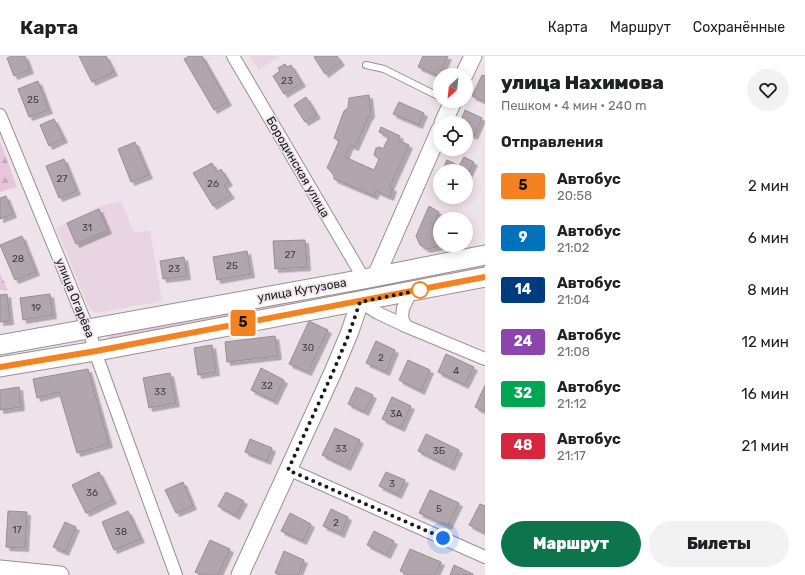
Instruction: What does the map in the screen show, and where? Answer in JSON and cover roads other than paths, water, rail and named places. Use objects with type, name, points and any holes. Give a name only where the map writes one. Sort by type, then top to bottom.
[{"type":"main road","name":"улица Кутузова","points":[[0,345],[370,278],[485,255]]},
{"type":"main road","name":"улица Кутузова","points":[[0,367],[96,351],[485,277]]},
{"type":"street","name":"Бородинская улица","points":[[233,56],[370,278]]},
{"type":"street","points":[[467,68],[473,56]]},
{"type":"street","name":"улица Огарёва","points":[[0,115],[88,329],[176,575]]},
{"type":"street","points":[[370,278],[433,145]]},
{"type":"street","points":[[405,326],[402,317],[403,308],[411,292]]},
{"type":"street","points":[[240,575],[336,366],[360,302],[378,313],[405,326],[485,359]]},
{"type":"street","points":[[288,470],[485,557]]},
{"type":"street","points":[[0,569],[60,575]]},
{"type":"lane","points":[[366,65],[384,69],[433,94]]}]
